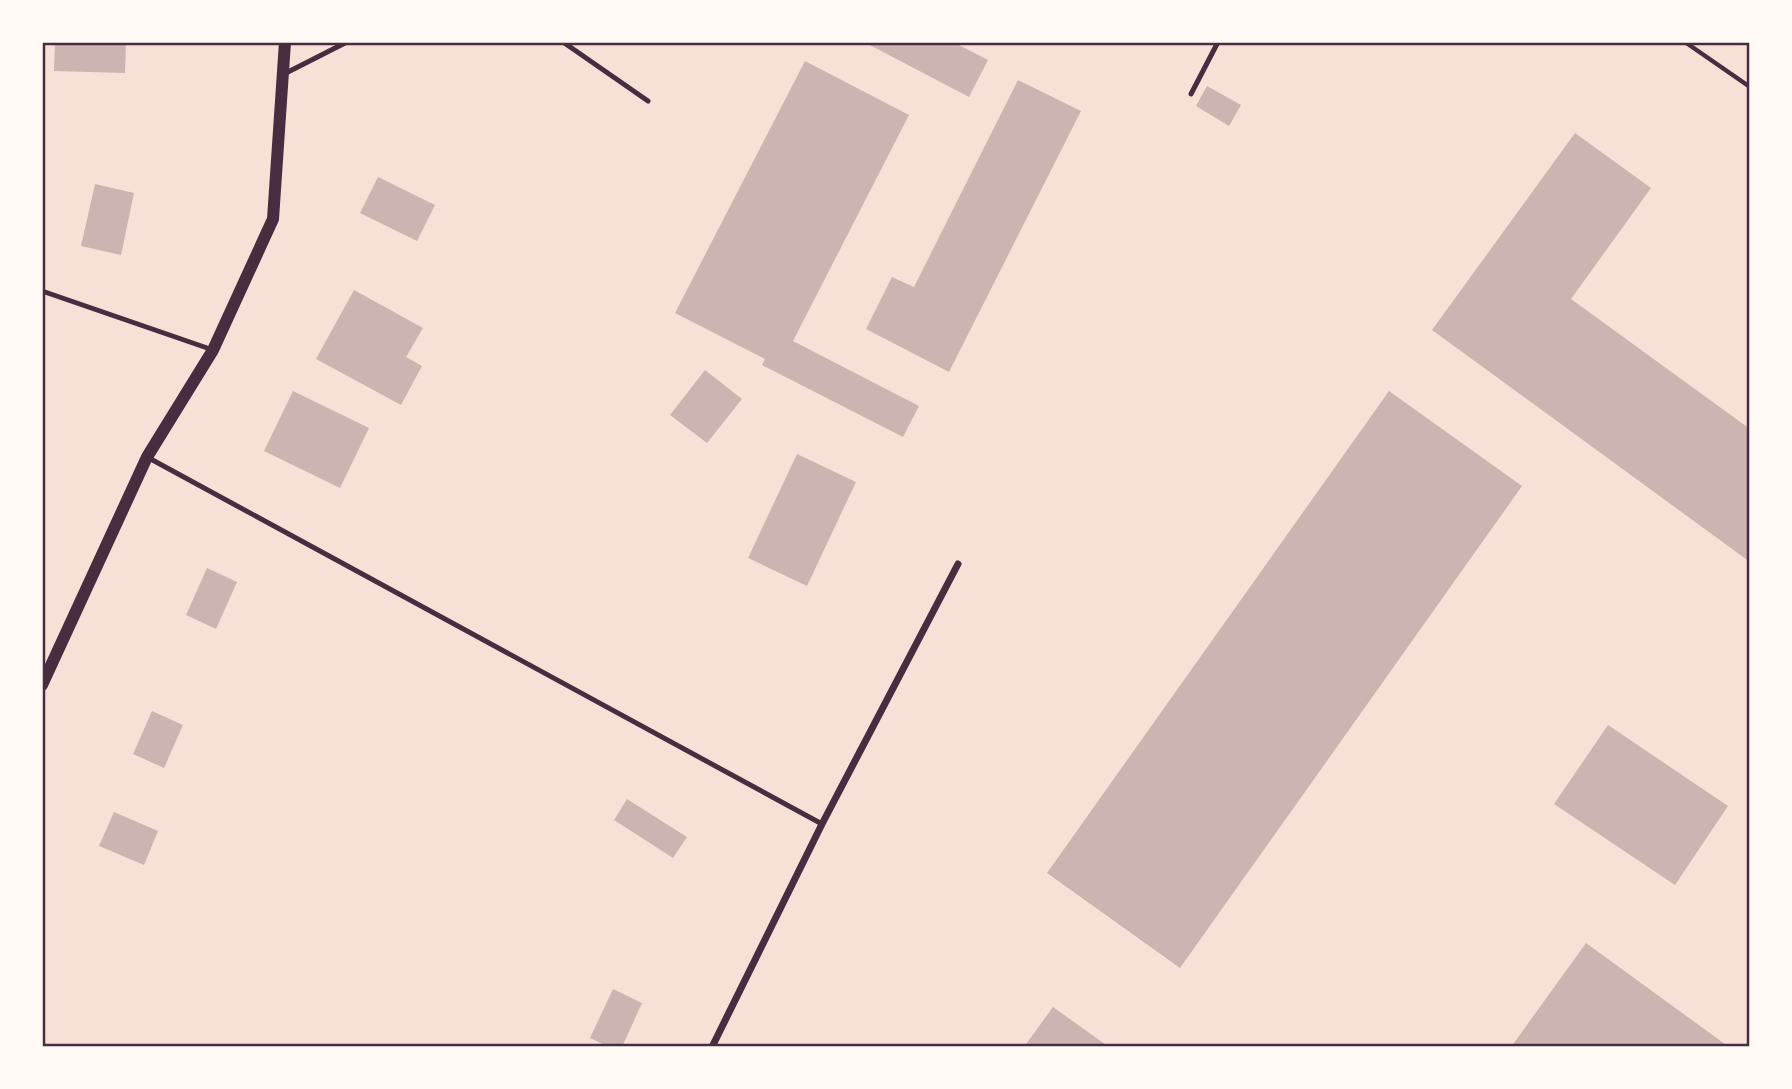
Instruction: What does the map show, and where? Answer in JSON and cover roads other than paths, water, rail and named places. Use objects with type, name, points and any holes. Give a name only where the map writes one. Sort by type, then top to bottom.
[{"type":"street","points":[[42,685],[147,457],[213,349],[273,219],[285,42]]},
{"type":"street","points":[[712,1047],[822,824],[958,564]]},
{"type":"lane","points":[[284,74],[347,42]]},
{"type":"lane","points":[[563,42],[648,101]]},
{"type":"lane","points":[[1191,94],[1218,42]]},
{"type":"lane","points":[[42,291],[213,349]]},
{"type":"lane","points":[[147,457],[822,824]]}]
